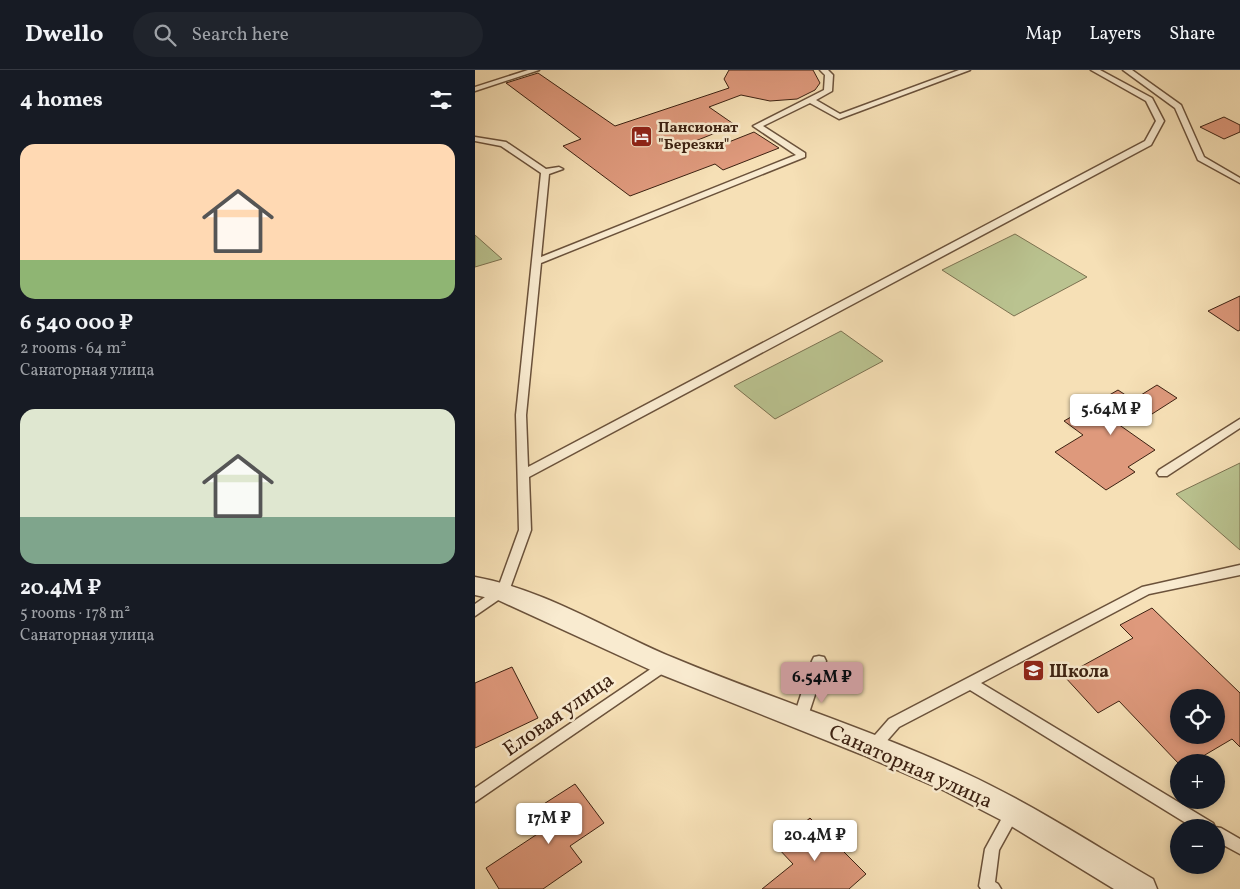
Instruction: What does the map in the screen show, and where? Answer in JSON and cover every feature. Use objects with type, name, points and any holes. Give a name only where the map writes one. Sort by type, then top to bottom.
[{"type":"street","name":"Санаторная улица","points":[[475,586],[503,591],[664,666],[873,747],[955,782],[1013,812],[1142,889]]},
{"type":"lane","points":[[475,89],[535,70]]},
{"type":"lane","points":[[536,262],[802,156],[757,126],[828,91],[829,75],[824,70]]},
{"type":"lane","points":[[810,100],[839,117],[966,70]]},
{"type":"lane","points":[[523,475],[1148,143],[1160,121],[1149,100],[1095,70]]},
{"type":"lane","points":[[1127,70],[1178,107],[1201,158],[1240,181]]},
{"type":"lane","points":[[475,139],[503,144],[545,172],[559,169]]},
{"type":"lane","points":[[475,611],[503,591],[525,530],[521,415],[545,172]]},
{"type":"lane","points":[[1163,473],[1240,423]]},
{"type":"lane","points":[[873,747],[894,722],[1146,590],[1240,570]]},
{"type":"lane","points":[[800,719],[819,661]]},
{"type":"lane","name":"Еловая улица","points":[[475,796],[664,666]]},
{"type":"lane","points":[[970,683],[1192,819]]},
{"type":"lane","points":[[993,889],[987,886],[992,849],[1013,812]]},
{"type":"lane","points":[[1225,838],[1240,847]]},
{"type":"green space","points":[[1015,234],[1087,277],[1014,316],[942,270]]},
{"type":"green space","points":[[475,235],[502,259],[475,267]]},
{"type":"green space","points":[[841,331],[883,361],[775,419],[734,386]]},
{"type":"green space","points":[[1240,463],[1240,550],[1176,494]]},
{"type":"building","name":"Пансионат \"Березки\"","points":[[729,70],[813,70],[820,83],[815,90],[797,99],[770,101],[741,95],[709,107],[735,125],[693,142],[706,151],[754,132],[779,148],[723,170],[715,164],[630,196],[563,146],[581,139],[506,83],[538,73],[615,126],[729,88],[724,79]]},
{"type":"building","points":[[1224,117],[1240,125],[1240,132],[1224,139],[1200,127]]},
{"type":"building","points":[[1240,296],[1240,330],[1238,331],[1208,311]]},
{"type":"building","points":[[1157,385],[1177,398],[1152,414],[1144,409],[1118,424],[1155,450],[1128,467],[1135,472],[1106,490],[1055,452],[1083,435],[1064,421],[1118,390],[1133,400]]},
{"type":"building","points":[[1152,608],[1240,693],[1240,747],[1232,739],[1225,743],[1225,689],[1170,689],[1170,744],[1224,744],[1207,754],[1170,755],[1119,701],[1098,713],[1064,676],[1133,638],[1120,625]]},
{"type":"building","points":[[512,667],[538,718],[475,748],[475,683]]},
{"type":"building","points":[[575,784],[604,823],[570,846],[582,862],[543,889],[499,889],[486,868],[551,825],[539,807]]},
{"type":"building","points":[[810,818],[866,874],[849,889],[762,889],[793,864],[776,846]]},
{"type":"place","name":"Пансионат \"Березки\"","points":[[642,136]]},
{"type":"place","name":"Школа","points":[[1033,671]]}]
